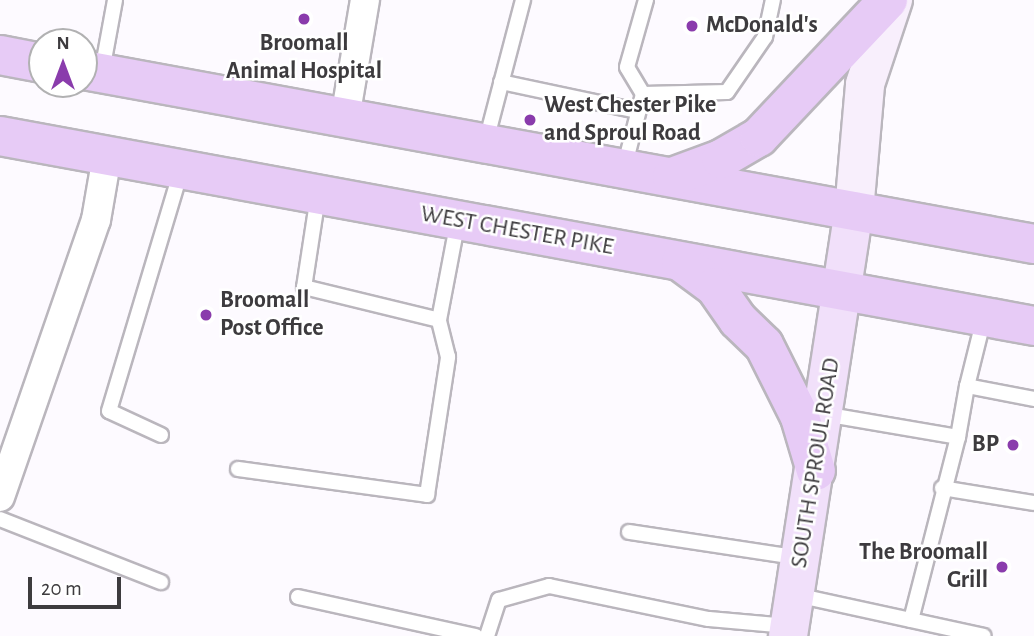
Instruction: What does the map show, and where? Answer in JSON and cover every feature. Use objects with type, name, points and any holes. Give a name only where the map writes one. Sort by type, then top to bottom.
[{"type":"highway","points":[[672,177],[731,155],[760,137],[888,0]]},
{"type":"highway","points":[[0,55],[28,60]]},
{"type":"highway","points":[[98,73],[1034,244]]},
{"type":"highway","name":"WEST CHESTER PIKE","points":[[0,136],[1034,326]]},
{"type":"highway","points":[[680,261],[715,287],[738,320],[764,345],[800,417],[816,471]]},
{"type":"main road","points":[[854,211],[865,84],[893,0]]},
{"type":"main road","name":"SOUTH SPROUL ROAD","points":[[793,604],[816,471],[854,211]]},
{"type":"street","points":[[345,118],[365,0]]},
{"type":"street","points":[[0,497],[96,220],[107,156]]},
{"type":"lane","points":[[98,56],[115,0]]},
{"type":"lane","points":[[485,144],[523,0]]},
{"type":"lane","points":[[624,168],[643,94],[627,67],[646,0]]},
{"type":"lane","points":[[643,94],[727,92],[765,37],[773,0]]},
{"type":"lane","points":[[501,82],[638,111]]},
{"type":"lane","points":[[162,435],[109,411],[181,169]]},
{"type":"lane","points":[[318,194],[304,287],[439,320]]},
{"type":"lane","points":[[239,469],[427,495],[448,357],[439,320],[458,220]]},
{"type":"lane","points":[[911,620],[942,488],[958,437],[984,317]]},
{"type":"lane","points":[[967,386],[1034,399]]},
{"type":"lane","points":[[824,415],[958,437]]},
{"type":"lane","points":[[942,488],[1034,503]]},
{"type":"lane","points":[[0,519],[161,582]]},
{"type":"lane","points":[[629,532],[793,604],[911,620],[984,636]]},
{"type":"lane","points":[[487,636],[499,600],[549,586],[709,619],[793,604]]},
{"type":"lane","points":[[298,597],[476,636]]},
{"type":"place","name":"Broomall Animal Hospital","points":[[304,19]]},
{"type":"place","name":"McDonald's","points":[[692,26]]},
{"type":"place","name":"West Chester Pike and Sproul Road","points":[[530,120]]},
{"type":"place","name":"Broomall Post Office","points":[[206,315]]},
{"type":"place","name":"BP","points":[[1013,445]]},
{"type":"place","name":"The Broomall Grill","points":[[1002,567]]}]
